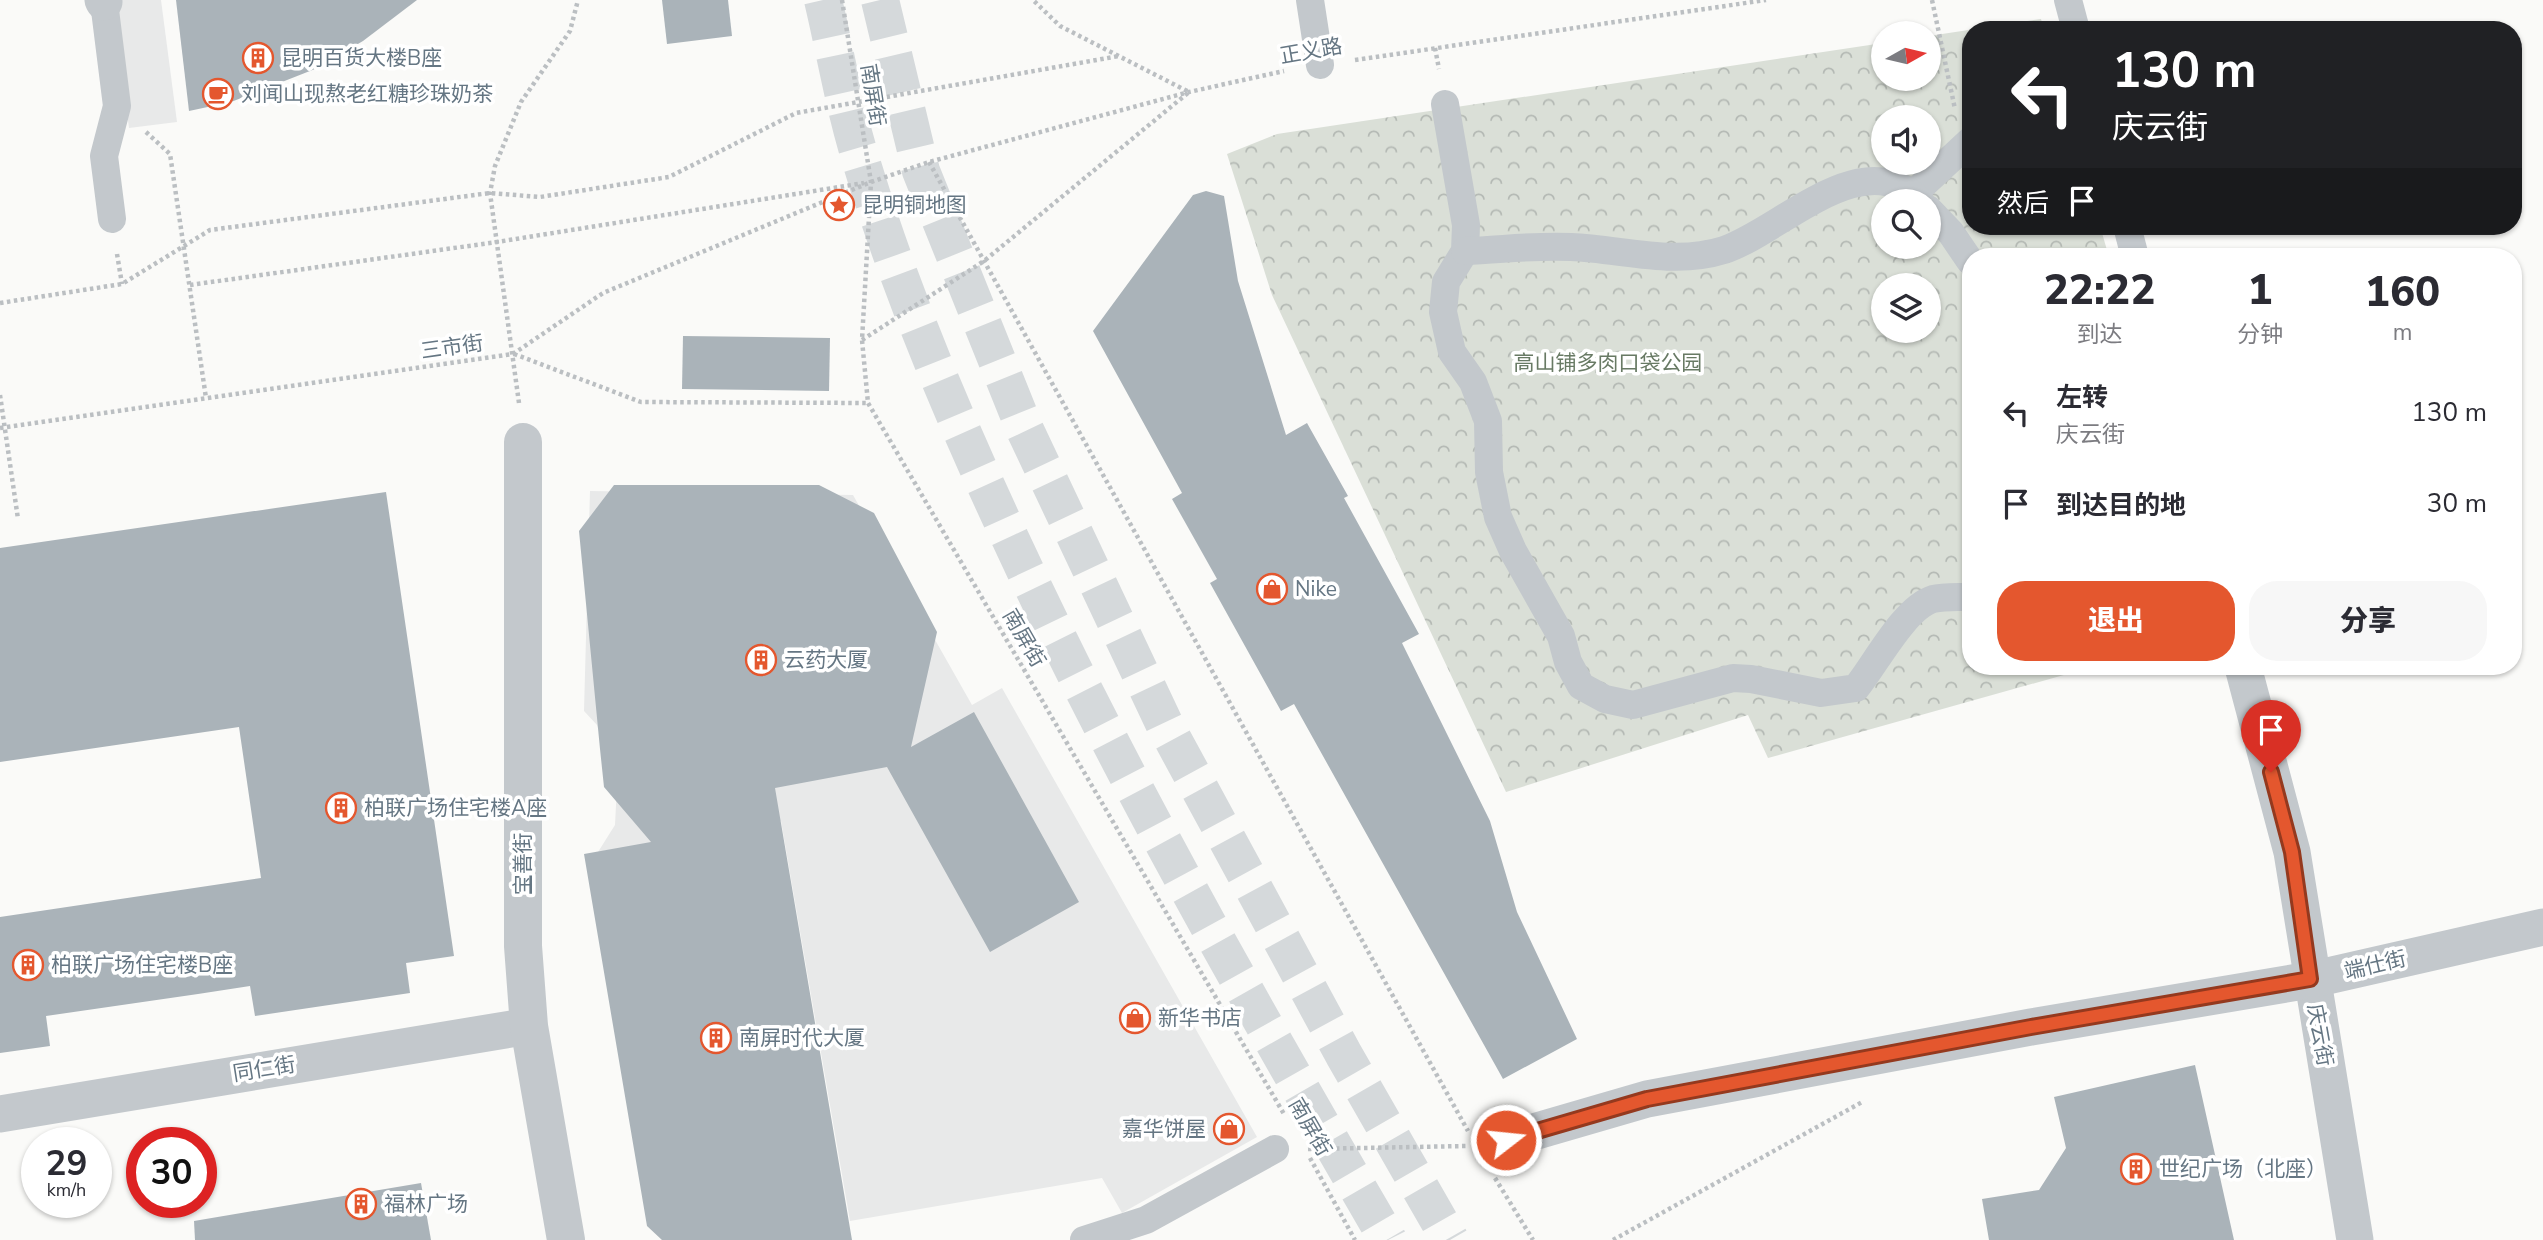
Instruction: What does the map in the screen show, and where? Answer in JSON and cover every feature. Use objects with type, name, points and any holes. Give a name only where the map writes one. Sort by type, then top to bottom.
[{"type":"street","points":[[1310,0],[1320,65]]},
{"type":"street","points":[[2068,0],[2074,21]]},
{"type":"street","points":[[103,1],[117,106],[104,156],[112,219]]},
{"type":"street","points":[[1445,104],[1466,225],[1465,251],[1446,282],[1443,312],[1452,352],[1473,382],[1488,421],[1489,472],[1498,517],[1513,551],[1562,636],[1568,662],[1581,686],[1605,699],[1633,705],[1733,678],[1752,678],[1821,693],[1856,688],[1879,660],[1885,643],[1917,608],[1933,599],[1962,597]]},
{"type":"street","points":[[1928,189],[1962,132]]},
{"type":"street","points":[[1465,251],[1570,247],[1656,257],[1694,257],[1752,239],[1830,190],[1847,184],[1880,183],[1902,189]]},
{"type":"street","points":[[1941,222],[1962,249]]},
{"type":"street","name":"宝善街","points":[[523,442],[523,946],[529,1026],[566,1240]]},
{"type":"street","name":"庆云街","points":[[2245,675],[2292,852],[2310,979],[2355,1240]]},
{"type":"street","name":"端仕街","points":[[1491,1152],[1647,1099],[2031,1027],[2310,979],[2543,927]]},
{"type":"street","name":"同仁街","points":[[0,1114],[529,1026]]},
{"type":"street","points":[[1084,1240],[1146,1220],[1275,1149]]},
{"type":"path","points":[[523,442],[490,193],[495,166],[521,102],[570,31],[578,0]]},
{"type":"path","name":"南屏街","points":[[842,0],[871,182],[862,340],[868,403],[1305,1149],[1355,1240]]},
{"type":"path","points":[[862,340],[984,261],[1189,92],[1060,26],[1033,0]]},
{"type":"path","name":"正义路","points":[[871,182],[929,162],[1189,92],[1320,65],[1766,0]]},
{"type":"path","points":[[1932,0],[1962,121]]},
{"type":"path","points":[[0,303],[122,284],[210,230],[490,193],[540,197],[669,177],[796,113],[1119,57]]},
{"type":"path","points":[[117,106],[170,154],[205,398]]},
{"type":"path","points":[[929,162],[1469,1133]]},
{"type":"path","points":[[190,285],[497,242],[871,182]]},
{"type":"path","name":"三市街","points":[[2,427],[513,354],[603,293],[871,182]]},
{"type":"path","points":[[513,354],[641,402],[868,403]]},
{"type":"path","points":[[0,395],[2,427],[18,519]]},
{"type":"path","points":[[1613,1240],[1876,1094]]},
{"type":"path","points":[[1275,1149],[1491,1152],[1532,1240]]},
{"type":"shaded area","points":[[112,0],[161,0],[177,122],[129,128]]},
{"type":"shaded area","points":[[590,491],[853,495],[972,705],[1002,688],[1257,1137],[1122,1213],[1102,1178],[850,1221],[781,821],[598,852],[615,825],[617,785],[597,725],[584,711]]},
{"type":"green space","name":"高山铺多肉口袋公园","points":[[1962,31],[1962,235],[2103,235],[2106,248],[1962,248],[1962,675],[2064,675],[1768,758],[1748,715],[1506,792],[1272,295],[1227,154],[1277,134],[1871,45],[1871,91],[1941,91],[1941,34]]},
{"type":"building","name":"昆明百货大楼B座","points":[[176,0],[417,0],[363,41],[315,69],[231,102],[189,111]]},
{"type":"building","points":[[662,0],[728,0],[732,36],[667,44]]},
{"type":"building","points":[[1206,191],[1224,196],[1238,281],[1286,435],[1307,423],[1348,496],[1344,498],[1419,634],[1402,643],[1490,821],[1517,912],[1577,1039],[1503,1079],[1294,704],[1281,711],[1210,583],[1217,579],[1172,499],[1182,493],[1093,331],[1193,195]]},
{"type":"building","points":[[683,336],[830,338],[829,391],[682,389]]},
{"type":"building","points":[[614,485],[819,485],[874,513],[937,632],[911,747],[974,712],[1079,902],[990,952],[887,767],[775,788],[852,1240],[662,1240],[647,1226],[584,854],[651,842],[604,787],[600,749],[579,531]]},
{"type":"building","name":"柏联广场住宅楼A座","points":[[386,492],[454,956],[406,963],[410,993],[255,1016],[250,986],[46,1016],[50,1046],[0,1053],[0,917],[261,878],[239,727],[0,762],[0,548]]},
{"type":"building","name":"世纪广场（北座）","points":[[2195,1065],[2234,1240],[1989,1240],[1982,1199],[2039,1190],[2066,1148],[2054,1097]]},
{"type":"building","name":"福林广场","points":[[421,1183],[431,1240],[195,1240],[194,1221]]},
{"type":"tunnel","points":[[823,0],[849,116],[874,203],[927,349],[988,491],[1053,628],[1143,805],[1239,980],[1388,1240]]},
{"type":"tunnel","points":[[880,0],[921,171],[1025,430],[1164,723],[1344,1055],[1450,1240]]},
{"type":"place","name":"昆明百货大楼B座","points":[[258,58]]},
{"type":"place","name":"刘闻山现熬老红糖珍珠奶茶","points":[[218,94]]},
{"type":"place","name":"昆明铜地图","points":[[839,205]]},
{"type":"place","name":"Nike","points":[[1272,589]]},
{"type":"place","name":"云药大厦","points":[[761,660]]},
{"type":"place","name":"柏联广场住宅楼A座","points":[[341,808]]},
{"type":"place","name":"柏联广场住宅楼B座","points":[[28,965]]},
{"type":"place","name":"新华书店","points":[[1135,1018]]},
{"type":"place","name":"南屏时代大厦","points":[[716,1038]]},
{"type":"place","name":"嘉华饼屋","points":[[1229,1129]]},
{"type":"place","name":"世纪广场（北座）","points":[[2136,1169]]},
{"type":"place","name":"福林广场","points":[[361,1204]]},
{"type":"route","points":[[1506,1140],[1647,1099],[2031,1027],[2310,979],[2292,852],[2271,772]]}]
